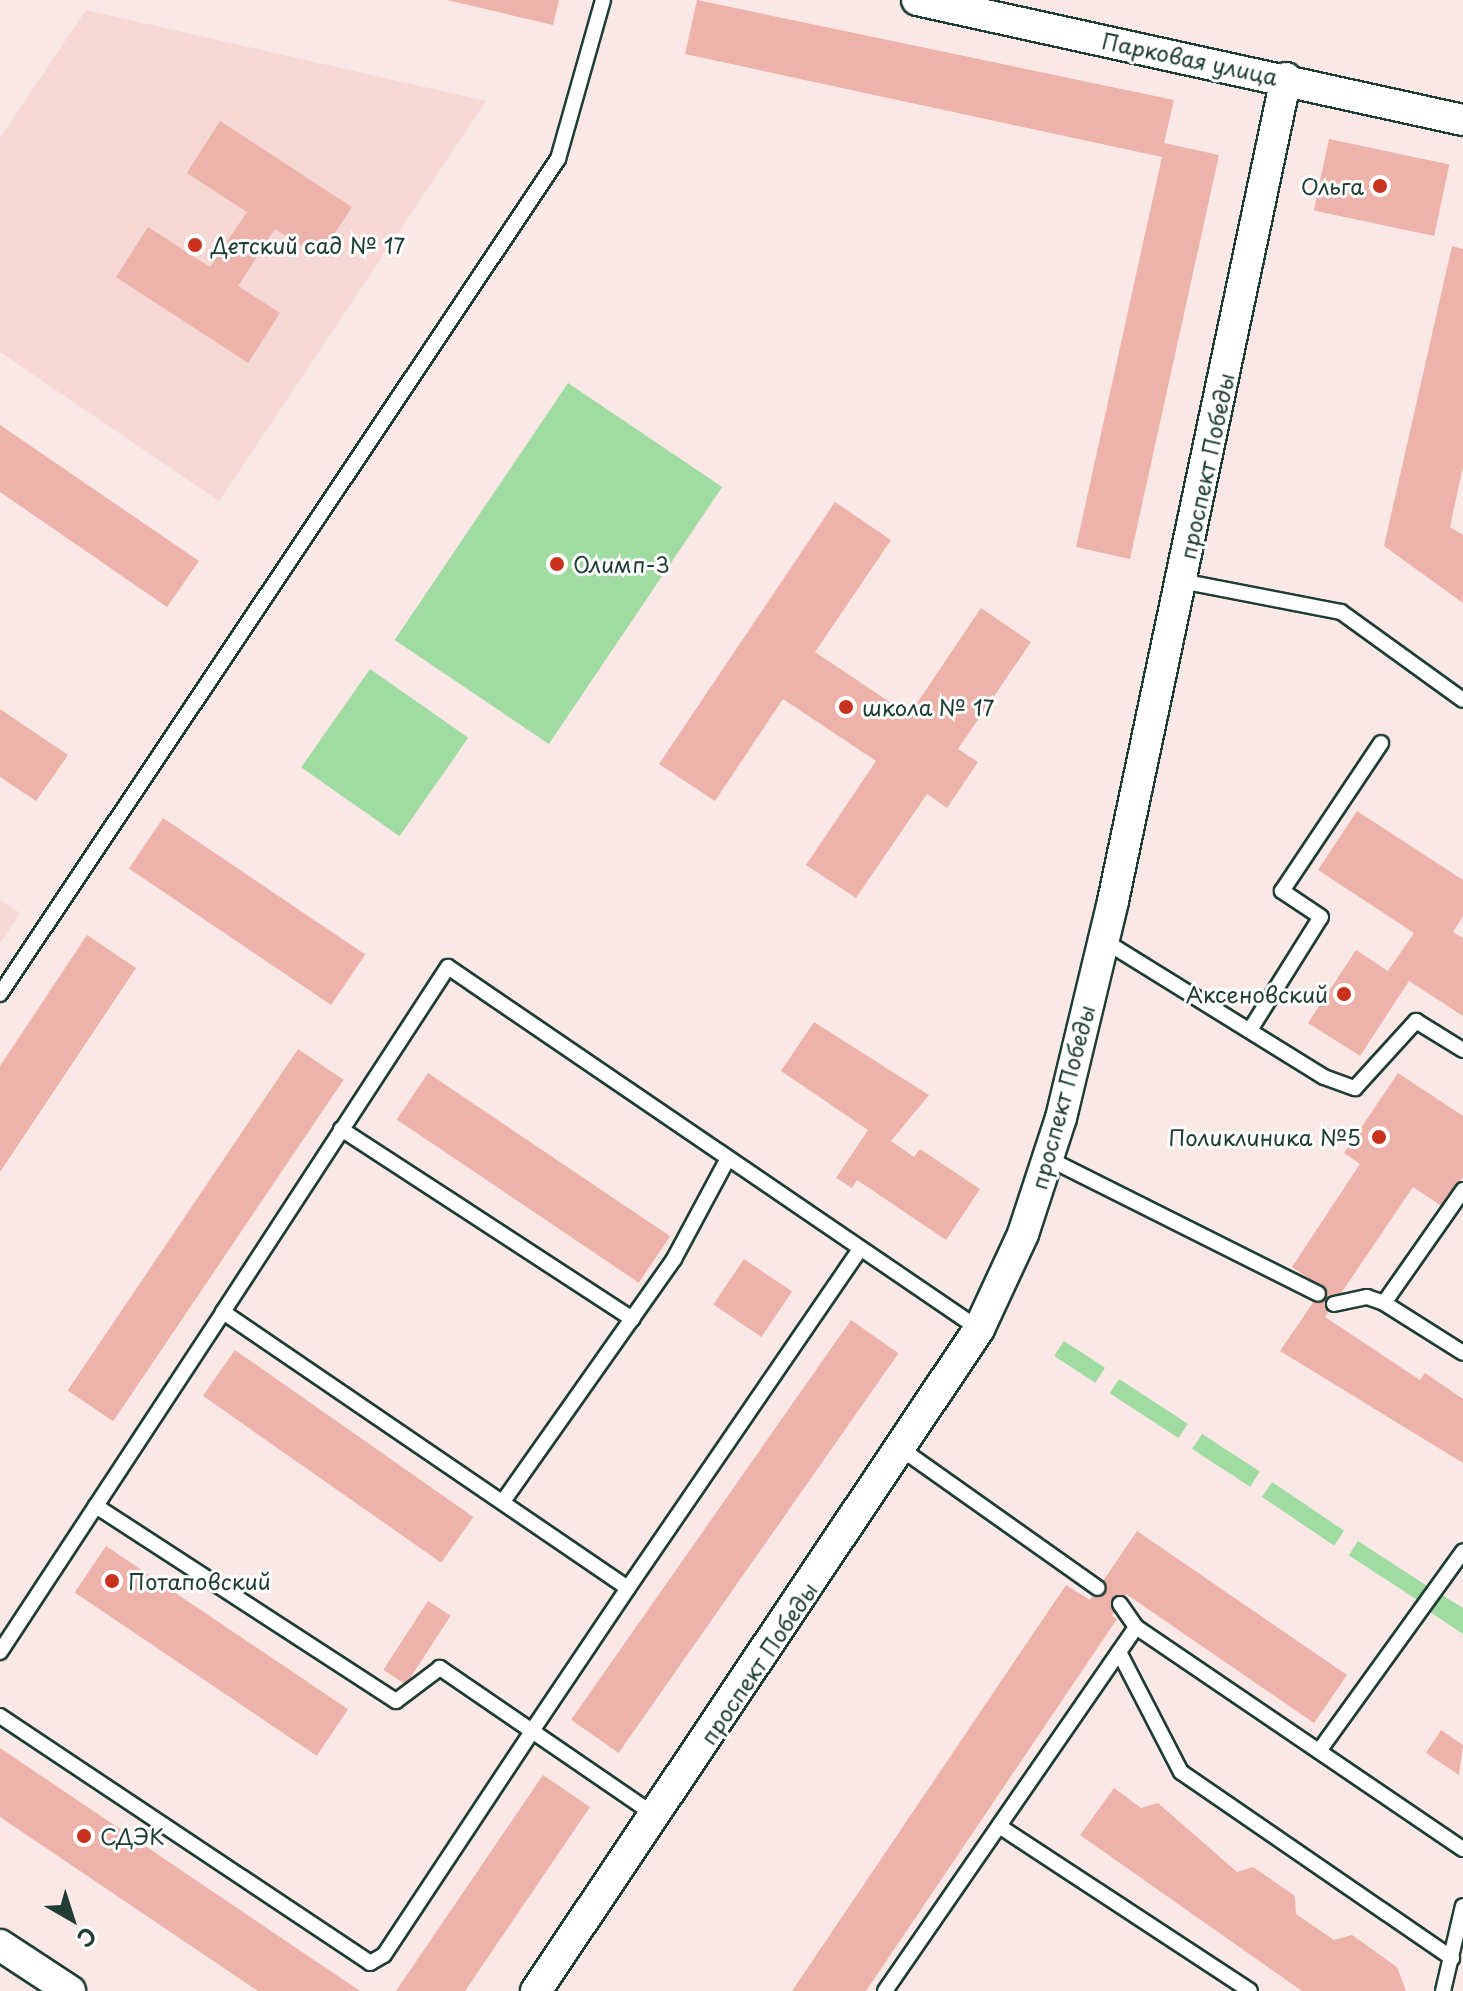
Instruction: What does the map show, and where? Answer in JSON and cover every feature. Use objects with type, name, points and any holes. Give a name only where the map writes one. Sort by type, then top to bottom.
[{"type":"street","name":"Парковая улица","points":[[917,0],[1286,78],[1463,120]]},
{"type":"street","name":"проспект Победы","points":[[536,1991],[656,1816],[979,1329],[1047,1158],[1103,940],[1286,78]]},
{"type":"street","points":[[0,1945],[70,1991]]},
{"type":"lane","points":[[0,994],[558,159],[603,0]]},
{"type":"lane","points":[[1181,581],[1341,612],[1463,700]]},
{"type":"lane","points":[[1250,1030],[1321,917],[1282,891],[1381,743]]},
{"type":"lane","points":[[1103,940],[1250,1030],[1355,1088],[1416,1021],[1463,1050]]},
{"type":"lane","points":[[0,1652],[448,967],[859,1251],[979,1329]]},
{"type":"lane","points":[[341,1129],[632,1319]]},
{"type":"lane","points":[[1047,1158],[1318,1294]]},
{"type":"lane","points":[[504,1500],[674,1259],[727,1160]]},
{"type":"lane","points":[[1384,1303],[1463,1190]]},
{"type":"lane","points":[[0,1716],[370,1963],[384,1955],[628,1588],[859,1251]]},
{"type":"lane","points":[[1334,1304],[1367,1297],[1384,1303],[1463,1353]]},
{"type":"lane","points":[[223,1312],[504,1500],[628,1588]]},
{"type":"lane","points":[[900,1448],[1098,1588]]},
{"type":"lane","points":[[96,1506],[396,1701],[440,1668],[656,1816]]},
{"type":"lane","points":[[1319,1751],[1463,1551]]},
{"type":"lane","points":[[1120,1604],[1136,1627],[1463,1849]]},
{"type":"lane","points":[[885,1991],[1136,1627]]},
{"type":"lane","points":[[1119,1652],[1181,1772],[1452,1958]]},
{"type":"lane","points":[[999,1826],[1250,1991]]},
{"type":"lane","points":[[1443,1991],[1463,1906]]},
{"type":"shaded area","name":"Детский сад № 17","points":[[86,10],[486,101],[219,501],[0,352],[0,138]]},
{"type":"shaded area","points":[[0,900],[20,913],[0,943]]},
{"type":"green space","name":"Олимп-3","points":[[568,383],[722,487],[549,744],[395,640]]},
{"type":"green space","points":[[370,669],[468,738],[399,836],[301,767]]},
{"type":"green space","points":[[1064,1341],[1105,1368],[1095,1383],[1054,1356]]},
{"type":"green space","points":[[1119,1379],[1188,1424],[1179,1438],[1110,1393]]},
{"type":"green space","points":[[1202,1434],[1260,1472],[1250,1487],[1192,1449]]},
{"type":"green space","points":[[1272,1482],[1344,1531],[1334,1546],[1262,1497]]},
{"type":"green space","points":[[1358,1541],[1427,1586],[1418,1600],[1349,1555]]},
{"type":"green space","points":[[1439,1593],[1463,1608],[1463,1634],[1427,1610]]},
{"type":"building","points":[[447,0],[559,0],[553,25]]},
{"type":"building","points":[[697,0],[1174,100],[1164,143],[1219,155],[1130,559],[1076,547],[1162,157],[685,54]]},
{"type":"building","points":[[220,121],[352,207],[319,257],[275,229],[238,286],[280,313],[248,363],[116,277],[148,227],[210,267],[247,212],[187,173]]},
{"type":"building","name":"Ольга","points":[[1329,139],[1449,165],[1434,236],[1314,210]]},
{"type":"building","points":[[1452,246],[1463,249],[1463,467],[1450,527],[1463,535],[1463,603],[1384,546]]},
{"type":"building","points":[[0,425],[199,561],[167,607],[0,492]]},
{"type":"building","name":"школа № 17","points":[[835,502],[891,540],[815,652],[909,715],[981,608],[1031,642],[958,749],[978,762],[947,808],[927,794],[856,898],[806,865],[876,761],[783,699],[715,801],[659,764]]},
{"type":"building","points":[[0,709],[68,755],[36,801],[0,777]]},
{"type":"building","points":[[1357,811],[1463,880],[1463,916],[1453,932],[1463,938],[1463,1016],[1409,981],[1360,1056],[1308,1023],[1356,950],[1388,971],[1414,933],[1318,870]]},
{"type":"building","points":[[163,818],[365,954],[331,1005],[129,869]]},
{"type":"building","points":[[87,935],[136,968],[0,1172],[0,1066]]},
{"type":"building","points":[[814,1022],[929,1095],[891,1141],[914,1157],[920,1149],[980,1189],[946,1240],[857,1180],[852,1188],[836,1178],[868,1130],[781,1071]]},
{"type":"building","points":[[298,1049],[344,1080],[113,1421],[68,1391]]},
{"type":"building","points":[[428,1073],[670,1236],[639,1283],[397,1119]]},
{"type":"building","points":[[1398,1073],[1463,1116],[1463,1177],[1443,1207],[1413,1187],[1325,1317],[1420,1380],[1425,1373],[1463,1399],[1463,1463],[1280,1351],[1323,1288],[1292,1267],[1360,1164],[1344,1153]]},
{"type":"building","points":[[744,1259],[792,1291],[761,1337],[713,1305]]},
{"type":"building","points":[[851,1320],[899,1353],[619,1753],[571,1720]]},
{"type":"building","points":[[235,1350],[473,1517],[441,1563],[203,1396]]},
{"type":"building","points":[[1137,1531],[1347,1675],[1314,1723],[1126,1594],[1112,1616],[1117,1619],[866,1991],[792,1991],[1066,1585],[1090,1600]]},
{"type":"building","points":[[106,1546],[348,1709],[317,1756],[75,1592]]},
{"type":"building","points":[[428,1601],[451,1616],[406,1684],[383,1670]]},
{"type":"building","points":[[1441,1730],[1463,1745],[1459,1775],[1426,1753]]},
{"type":"building","points":[[0,1748],[360,1991],[258,1991],[0,1817]]},
{"type":"building","points":[[543,1775],[590,1807],[465,1991],[396,1991]]},
{"type":"building","points":[[1114,1788],[1141,1808],[1158,1803],[1237,1872],[1253,1867],[1295,1896],[1296,1914],[1334,1940],[1352,1935],[1397,1967],[1406,1991],[1302,1991],[1080,1835]]},
{"type":"place","name":"Ольга","points":[[1380,186]]},
{"type":"place","name":"Детский сад № 17","points":[[195,245]]},
{"type":"place","name":"Олимп-3","points":[[557,564]]},
{"type":"place","name":"школа № 17","points":[[846,707]]},
{"type":"place","name":"Аксеновский","points":[[1344,994]]},
{"type":"place","name":"Поликлиника №5","points":[[1379,1137]]},
{"type":"place","name":"Потаповский","points":[[112,1581]]},
{"type":"place","name":"СДЭК","points":[[84,1836]]}]
